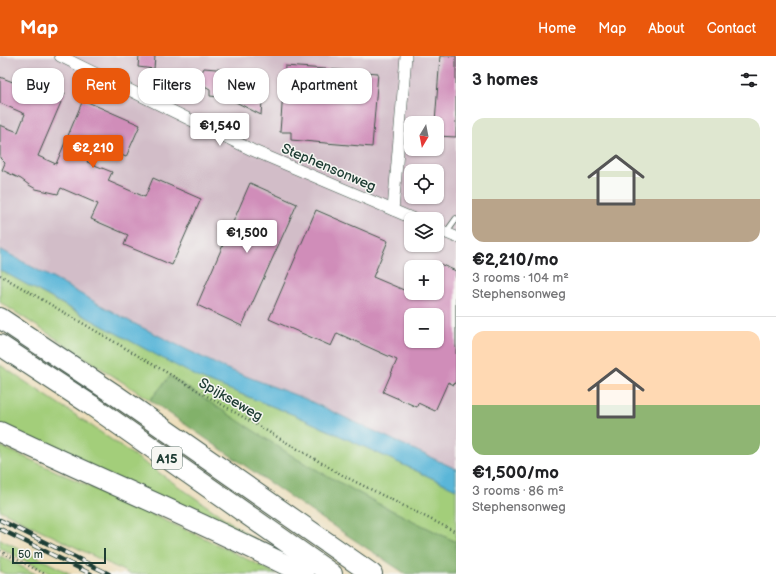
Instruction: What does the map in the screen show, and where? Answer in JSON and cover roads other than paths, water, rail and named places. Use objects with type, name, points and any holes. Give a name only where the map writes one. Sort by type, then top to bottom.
[{"type":"highway","name":"A15","points":[[0,318],[117,396],[372,574]]},
{"type":"highway","name":"A15","points":[[0,345],[91,405],[332,574]]},
{"type":"highway","points":[[0,432],[244,543],[304,574]]},
{"type":"street","name":"Stephensonweg","points":[[60,56],[252,150],[404,215]]},
{"type":"street","points":[[393,210],[406,56]]},
{"type":"lane","points":[[446,233],[456,219]]},
{"type":"water","points":[[0,249],[131,322],[222,367],[303,398],[456,469],[456,489],[297,416],[200,378],[171,363],[0,270]]},
{"type":"railway","points":[[0,520],[109,574]]},
{"type":"railway","points":[[0,529],[91,574]]}]
